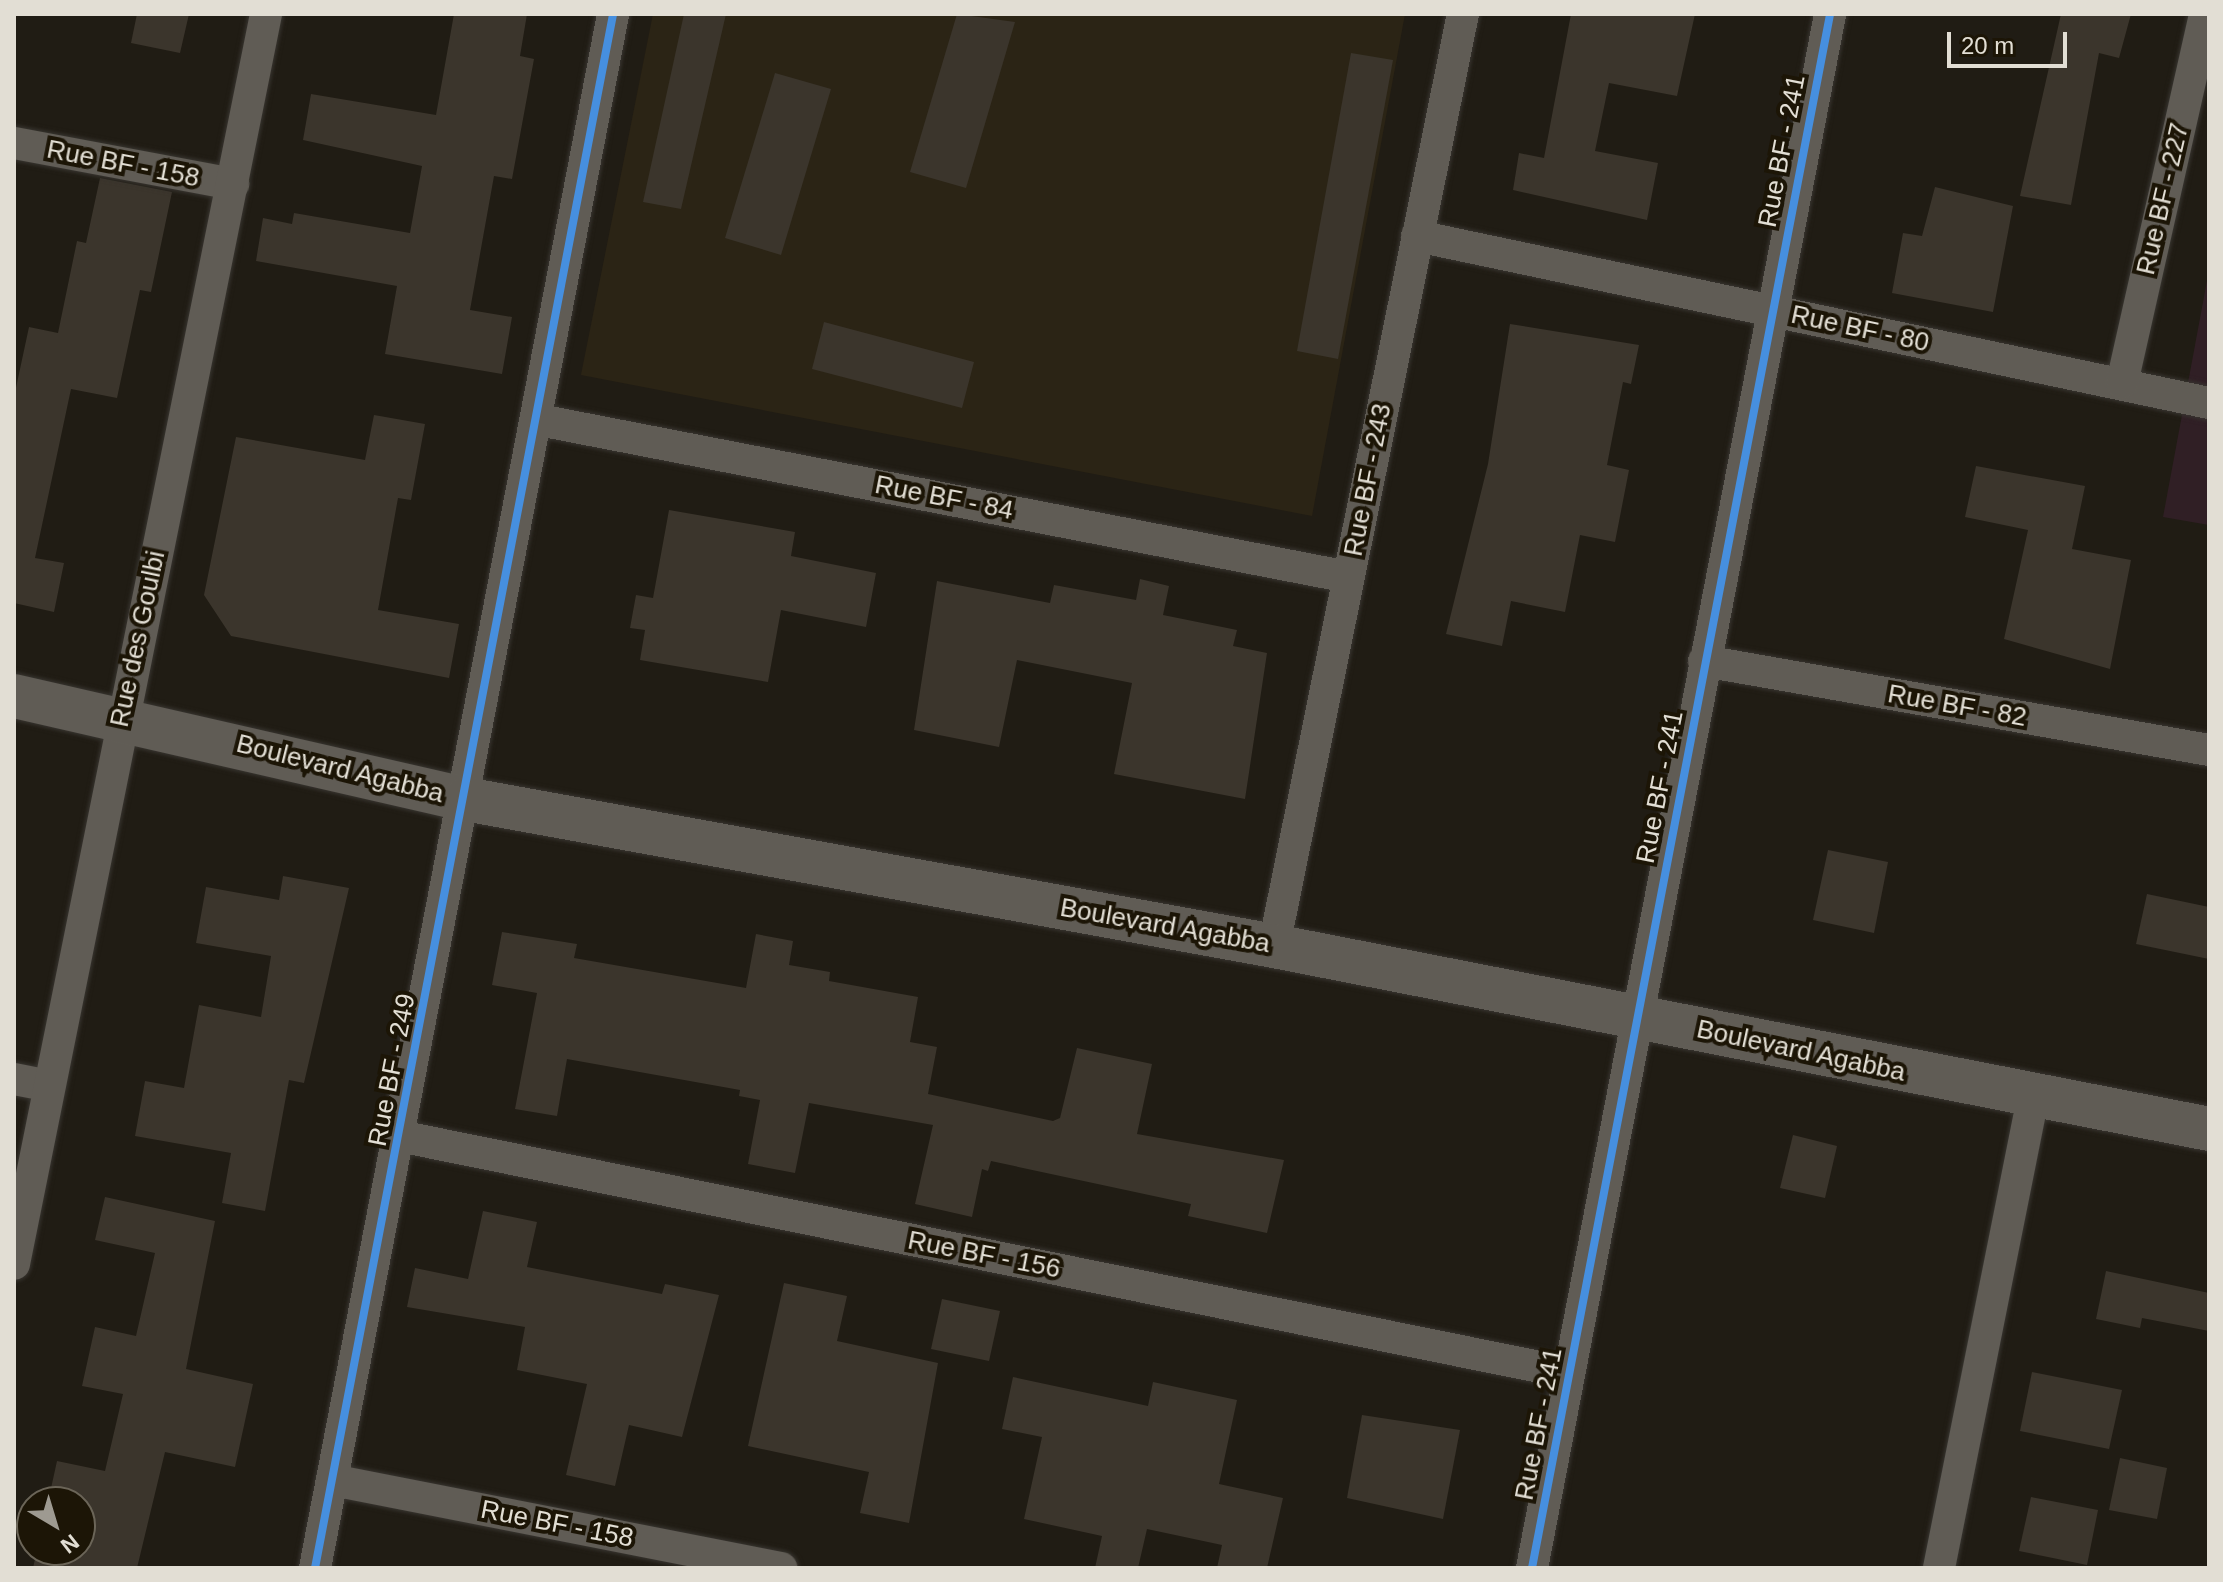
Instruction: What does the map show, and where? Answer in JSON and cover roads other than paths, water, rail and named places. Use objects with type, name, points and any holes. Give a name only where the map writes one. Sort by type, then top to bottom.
[{"type":"main road","name":"Boulevard Agabba","points":[[14,696],[122,717],[465,799],[1274,946],[2033,1099],[2209,1129]]},
{"type":"street","name":"Rue des Goulbi","points":[[14,1264],[266,14]]},
{"type":"street","name":"Rue BF - 249","points":[[315,1568],[539,420],[613,14]]},
{"type":"street","name":"Rue BF - 243","points":[[1274,946],[1463,14]]},
{"type":"street","name":"Rue BF - 241","points":[[1532,1568],[1830,14]]},
{"type":"street","name":"Rue BF - 227","points":[[2122,383],[2205,14]]},
{"type":"street","name":"Rue BF - 158","points":[[14,143],[233,184]]},
{"type":"street","name":"Rue BF - 80","points":[[1417,236],[2209,403]]},
{"type":"street","name":"Rue BF - 84","points":[[539,420],[1348,577]]},
{"type":"street","name":"Rue BF - 82","points":[[1704,661],[2209,750]]},
{"type":"street","points":[[14,1079],[49,1086]]},
{"type":"street","points":[[1939,1568],[2033,1099]]},
{"type":"street","name":"Rue BF - 156","points":[[399,1136],[1569,1373]]},
{"type":"street","name":"Rue BF - 158","points":[[332,1480],[781,1568]]}]
